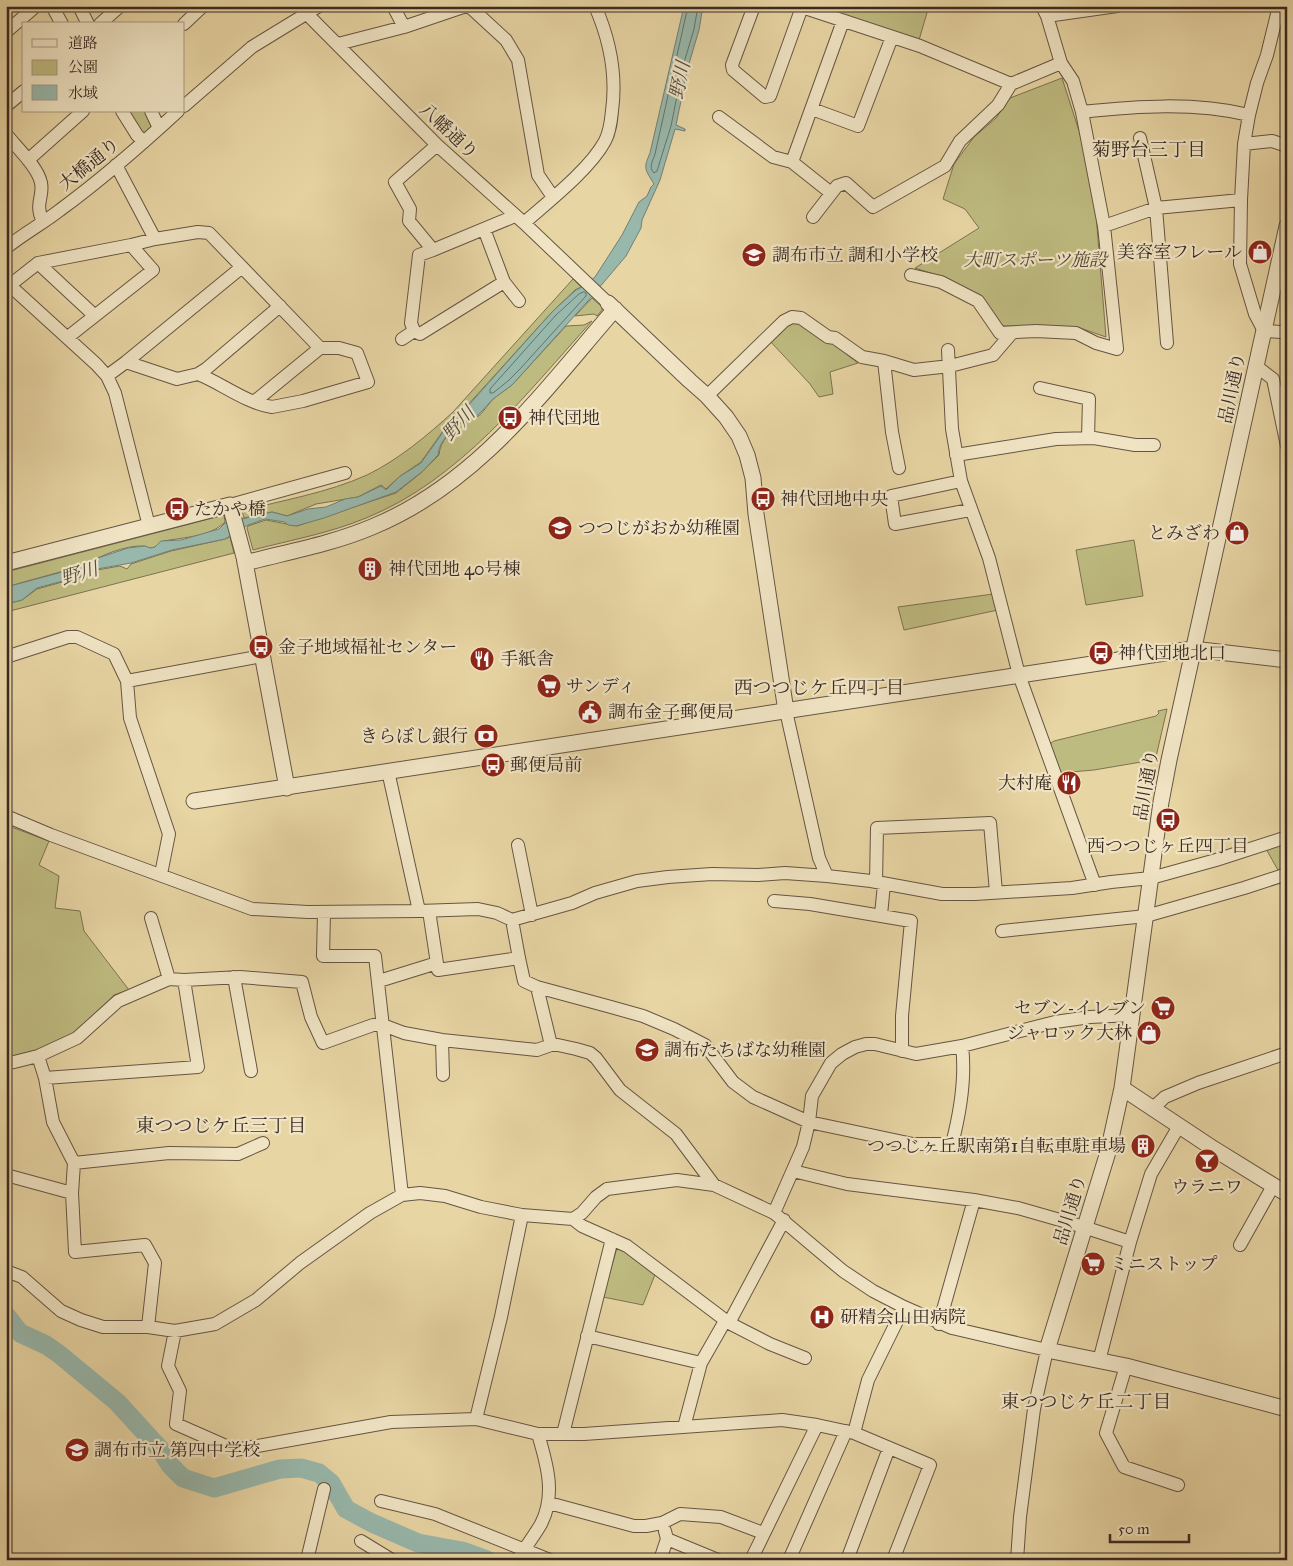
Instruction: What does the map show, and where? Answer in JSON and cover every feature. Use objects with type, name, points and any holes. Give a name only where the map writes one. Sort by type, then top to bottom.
[{"type":"street","points":[[6,32],[36,6]]},
{"type":"street","points":[[52,6],[61,22]]},
{"type":"street","points":[[79,6],[87,22]]},
{"type":"street","points":[[102,22],[120,6]]},
{"type":"street","points":[[185,23],[203,6]]},
{"type":"street","points":[[185,105],[252,47],[304,10],[319,6]]},
{"type":"street","points":[[393,6],[404,27]]},
{"type":"street","points":[[338,44],[404,27],[468,6],[506,40],[518,60],[538,175],[553,197]]},
{"type":"street","points":[[504,282],[420,334],[414,331],[411,323],[419,256],[484,229],[520,219],[553,197],[590,162],[606,140],[611,122],[614,74],[611,52],[604,26],[595,6]]},
{"type":"street","points":[[754,6],[732,65],[733,70],[765,97],[770,96],[801,7],[920,46],[1011,84]]},
{"type":"street","points":[[911,275],[941,282],[978,301],[1000,333],[1011,334],[1036,331],[1076,333],[1096,344],[1117,349],[1104,226],[1082,112],[1073,81],[1061,63],[1045,11],[1117,6]]},
{"type":"street","points":[[1278,6],[1267,55],[1257,83],[1249,115],[1244,144],[1240,264],[1255,314],[1264,332],[1287,331]]},
{"type":"street","name":"八幡通り","points":[[304,10],[379,88],[438,145],[612,306]]},
{"type":"street","points":[[792,162],[843,21]]},
{"type":"street","points":[[812,109],[858,126],[892,37]]},
{"type":"street","points":[[813,217],[837,186],[846,184],[873,207],[945,166],[960,141],[998,105],[1011,84],[1061,63]]},
{"type":"street","points":[[6,106],[22,93]]},
{"type":"street","points":[[1082,112],[1140,106],[1185,106],[1228,110],[1249,115]]},
{"type":"street","points":[[28,160],[82,112]]},
{"type":"street","points":[[123,112],[136,135],[144,142]]},
{"type":"street","points":[[152,112],[160,128]]},
{"type":"street","name":"大橋通り","points":[[6,248],[59,211],[144,142],[177,112]]},
{"type":"street","points":[[720,117],[773,157],[792,162],[831,193]]},
{"type":"street","points":[[6,134],[28,160],[41,183],[38,204],[43,222]]},
{"type":"street","points":[[1140,138],[1156,208],[1167,343]]},
{"type":"street","points":[[1244,144],[1272,140],[1287,146]]},
{"type":"street","points":[[433,250],[409,221],[410,209],[395,182],[438,145]]},
{"type":"street","points":[[116,165],[155,239]]},
{"type":"street","points":[[1104,226],[1156,208],[1241,200]]},
{"type":"street","name":"品川通り","points":[[1047,1350],[1108,1152],[1122,1088],[1168,768],[1287,226]]},
{"type":"street","points":[[484,229],[504,282],[519,301]]},
{"type":"street","points":[[149,526],[115,394],[107,376],[68,337],[8,284],[38,263],[131,246],[155,239],[198,232],[209,233],[320,348]]},
{"type":"street","points":[[68,337],[153,270],[131,246]]},
{"type":"street","points":[[38,263],[95,316]]},
{"type":"street","points":[[107,376],[242,267]]},
{"type":"street","points":[[126,362],[177,379],[198,374],[206,370],[280,306]]},
{"type":"street","points":[[244,560],[334,540],[362,531],[428,498],[477,462],[514,424],[612,306],[726,416],[739,436],[747,455],[753,478],[756,514],[786,711],[812,819],[819,858],[827,876]]},
{"type":"street","points":[[707,396],[784,321],[792,317],[801,318],[828,337],[835,338],[862,356],[914,370],[950,366],[993,355],[1011,334]]},
{"type":"street","points":[[402,339],[414,331]]},
{"type":"street","points":[[198,374],[254,402],[280,407],[368,382],[357,353],[339,348],[320,348],[254,402]]},
{"type":"street","points":[[948,350],[952,429],[961,481],[989,558],[1019,674],[1095,885]]},
{"type":"street","points":[[884,361],[892,432],[899,468]]},
{"type":"street","points":[[1256,366],[1273,379],[1287,446]]},
{"type":"street","points":[[1040,388],[1089,400],[1088,438]]},
{"type":"street","points":[[956,455],[1056,439],[1088,438],[1135,445],[1154,445]]},
{"type":"street","points":[[6,563],[345,473]]},
{"type":"street","points":[[961,481],[891,496],[896,524],[970,510]]},
{"type":"street","points":[[230,505],[244,560],[287,788]]},
{"type":"street","points":[[6,657],[68,637],[77,637],[114,654],[127,681],[130,718],[169,834],[161,874]]},
{"type":"street","points":[[194,801],[1193,649],[1287,660]]},
{"type":"street","points":[[127,681],[262,656]]},
{"type":"street","points":[[388,771],[438,970],[519,958]]},
{"type":"street","points":[[6,816],[50,835],[161,874],[252,909],[324,912],[478,909],[497,913],[512,920],[572,902],[595,892],[637,882],[668,877],[712,874],[758,875],[785,873],[827,876],[942,894],[1072,888],[1151,878],[1216,860],[1287,837]]},
{"type":"street","points":[[881,915],[877,828],[990,823],[996,892]]},
{"type":"street","points":[[518,845],[532,915]]},
{"type":"street","points":[[1002,931],[1146,916],[1287,874]]},
{"type":"street","points":[[774,901],[810,904],[881,915],[911,922],[902,1016],[902,1051]]},
{"type":"street","points":[[324,912],[323,956],[375,956],[402,1196]]},
{"type":"street","points":[[152,918],[168,979]]},
{"type":"street","points":[[512,920],[524,981],[537,987],[643,1016],[674,1029],[705,1045],[733,1082],[754,1097],[809,1122],[913,1144],[952,1144],[959,1118],[964,1061],[962,1046]]},
{"type":"street","points":[[379,981],[437,963]]},
{"type":"street","points":[[234,977],[253,1055],[251,1071]]},
{"type":"street","points":[[6,1064],[38,1056],[78,1038],[118,1001],[168,979],[234,977],[302,982],[310,1017],[323,1044],[373,1025],[383,1025],[404,1032],[442,1040],[537,1050],[551,1045],[558,1045],[590,1053],[596,1058],[620,1090],[676,1134],[714,1185]]},
{"type":"street","points":[[45,1078],[198,1067],[184,980]]},
{"type":"street","points":[[537,987],[551,1045]]},
{"type":"street","points":[[684,1427],[701,1363],[727,1322],[779,1216],[793,1171],[803,1148],[812,1096],[831,1063],[842,1054],[866,1044],[875,1044],[916,1054],[962,1046],[1055,1022],[1090,1017],[1133,1015]]},
{"type":"street","points":[[442,1040],[443,1075]]},
{"type":"street","points":[[1152,1108],[1165,1097],[1198,1083],[1287,1053]]},
{"type":"street","points":[[38,1056],[45,1078],[53,1122],[74,1163],[72,1193],[75,1252],[145,1246],[155,1263],[148,1327]]},
{"type":"street","points":[[1122,1088],[1287,1194]]},
{"type":"street","points":[[1099,1361],[1130,1242],[1151,1174],[1179,1126]]},
{"type":"street","points":[[74,1163],[169,1154],[238,1154],[263,1143]]},
{"type":"street","points":[[793,1171],[847,1184],[974,1200],[1028,1210],[1130,1242]]},
{"type":"street","points":[[6,1175],[72,1193]]},
{"type":"street","points":[[572,1219],[582,1213],[606,1189],[677,1180],[714,1185],[779,1216],[843,1272],[873,1292],[939,1324],[980,1335],[1126,1366],[1287,1409]]},
{"type":"street","points":[[1240,1245],[1273,1186]]},
{"type":"street","points":[[6,1271],[22,1277],[61,1311],[103,1327],[148,1327],[175,1331],[214,1324],[256,1300],[300,1263],[370,1213],[402,1196],[420,1193],[445,1196],[522,1215],[572,1219],[582,1226],[627,1246],[727,1322],[770,1344],[804,1358]]},
{"type":"street","points":[[939,1324],[974,1200]]},
{"type":"street","points":[[476,1420],[501,1316],[522,1215]]},
{"type":"street","points":[[563,1434],[586,1336],[612,1239]]},
{"type":"street","points":[[789,1560],[850,1432],[868,1380],[904,1307]]},
{"type":"street","points":[[175,1331],[168,1366],[180,1391],[176,1424],[235,1450],[391,1422],[476,1420],[538,1434],[584,1434],[782,1420],[850,1432],[930,1465],[893,1560]]},
{"type":"street","points":[[586,1336],[701,1363]]},
{"type":"street","points":[[1017,1560],[1020,1517],[1034,1410],[1047,1350]]},
{"type":"street","points":[[1126,1366],[1106,1433],[1124,1468],[1178,1485]]},
{"type":"street","points":[[751,1560],[817,1425]]},
{"type":"street","points":[[520,1555],[541,1524],[549,1503],[547,1462],[538,1434]]},
{"type":"street","points":[[847,1560],[888,1448]]},
{"type":"street","points":[[307,1560],[324,1489]]},
{"type":"street","points":[[381,1501],[435,1514],[520,1555],[550,1560]]},
{"type":"street","points":[[549,1503],[634,1526],[662,1523],[680,1514],[721,1517],[763,1533]]},
{"type":"street","points":[[660,1560],[667,1540],[662,1523]]},
{"type":"street","points":[[667,1540],[712,1559]]},
{"type":"street","points":[[361,1541],[392,1560]]},
{"type":"green space","points":[[819,6],[929,6],[919,40]]},
{"type":"green space","name":"大町スポーツ施設","points":[[1062,78],[1081,137],[1096,214],[1106,337],[1077,327],[1002,326],[946,278],[915,268],[979,228],[965,209],[943,199],[954,164],[974,137],[996,118],[1010,98]]},
{"type":"green space","points":[[130,112],[152,112],[161,123],[144,137]]},
{"type":"green space","points":[[573,279],[581,287],[575,290],[551,313],[466,407],[448,424],[421,462],[399,477],[386,489],[381,485],[358,497],[316,504],[287,516],[272,512],[244,518],[242,511],[352,481],[379,469],[401,455],[453,412]]},
{"type":"green space","points":[[592,298],[602,307],[597,316],[594,314],[575,316]]},
{"type":"green space","points":[[592,321],[490,433],[432,481],[400,502],[366,518],[324,532],[253,550],[248,526],[266,520],[297,526],[396,493],[439,455],[444,440],[451,432],[462,422],[480,415],[493,399],[512,385],[566,326],[584,325]]},
{"type":"green space","points":[[792,322],[818,333],[858,363],[830,372],[833,394],[819,397],[810,384],[770,341]]},
{"type":"green space","points":[[224,515],[225,522],[205,534],[164,541],[153,548],[136,546],[121,549],[85,565],[6,587],[6,572]]},
{"type":"green space","points":[[230,537],[234,553],[6,612],[6,604],[22,600],[37,589],[80,577],[97,570],[120,566],[127,569],[131,564],[171,551]]},
{"type":"green space","points":[[1134,540],[1143,596],[1086,605],[1076,550]]},
{"type":"green space","points":[[993,594],[998,610],[904,630],[898,607]]},
{"type":"green space","points":[[1167,709],[1156,757],[1153,760],[1094,770],[1059,773],[1050,748],[1051,743],[1054,741],[1156,716],[1159,713],[1158,711]]},
{"type":"green space","points":[[6,825],[49,841],[39,865],[59,876],[55,908],[80,911],[84,931],[129,990],[114,995],[75,1033],[34,1051],[6,1058]]},
{"type":"green space","points":[[1287,842],[1287,870],[1279,872],[1265,847]]},
{"type":"green space","points":[[618,1244],[656,1272],[643,1305],[603,1297]]},
{"type":"water","name":"野川","points":[[684,6],[703,6],[676,125],[685,129],[685,131],[675,129],[660,180],[642,220],[641,228],[626,256],[512,385],[493,399],[479,414],[468,421],[462,421],[450,432],[443,440],[438,455],[423,471],[396,492],[324,518],[296,526],[265,519],[248,525],[225,539],[172,550],[131,563],[97,569],[81,576],[37,588],[22,600],[6,604],[6,587],[85,566],[95,559],[128,548],[155,547],[161,541],[181,540],[219,529],[225,523],[272,512],[287,516],[358,497],[381,486],[386,490],[399,477],[421,463],[448,425],[466,408],[553,311],[576,290],[595,277],[622,235],[639,202],[647,196],[654,184],[647,172],[646,162],[650,153]]},
{"type":"waterway","points":[[6,1315],[20,1333],[46,1345],[59,1354],[117,1402],[160,1449],[170,1465],[183,1478],[214,1488],[280,1469],[301,1468],[319,1473],[331,1483],[346,1509],[372,1523],[418,1543],[462,1551],[487,1560]]},
{"type":"place","name":"美容室フレール","points":[[1260,252]]},
{"type":"place","name":"調布市立 調和小学校","points":[[754,255]]},
{"type":"place","name":"神代団地","points":[[510,418]]},
{"type":"place","name":"神代団地中央","points":[[763,499]]},
{"type":"place","name":"たかや橋","points":[[177,509]]},
{"type":"place","name":"つつじがおか幼稚園","points":[[560,528]]},
{"type":"place","name":"とみざわ","points":[[1237,533]]},
{"type":"place","name":"神代団地 40号棟","points":[[370,569]]},
{"type":"place","name":"金子地域福祉センター","points":[[261,647]]},
{"type":"place","name":"神代団地北口","points":[[1101,653]]},
{"type":"place","name":"手紙舎","points":[[482,659]]},
{"type":"place","name":"サンディ","points":[[549,686]]},
{"type":"place","name":"調布金子郵便局","points":[[590,712]]},
{"type":"place","name":"きらぼし銀行","points":[[486,736]]},
{"type":"place","name":"郵便局前","points":[[493,765]]},
{"type":"place","name":"大村庵","points":[[1069,783]]},
{"type":"place","name":"西つつじヶ丘四丁目","points":[[1168,820]]},
{"type":"place","name":"セブン-イレブン","points":[[1163,1008]]},
{"type":"place","name":"ジャロック大林","points":[[1149,1033]]},
{"type":"place","name":"調布たちばな幼稚園","points":[[647,1050]]},
{"type":"place","name":"つつじヶ丘駅南第1自転車駐車場","points":[[1143,1146]]},
{"type":"place","name":"ウラニワ","points":[[1207,1161]]},
{"type":"place","name":"ミニストップ","points":[[1093,1264]]},
{"type":"place","name":"研精会山田病院","points":[[822,1317]]},
{"type":"place","name":"調布市立 第四中学校","points":[[77,1450]]},
{"type":"district","name":"菊野台三丁目","points":[[1149,149]]},
{"type":"district","name":"西つつじケ丘四丁目","points":[[819,687]]},
{"type":"district","name":"東つつじケ丘三丁目","points":[[221,1125]]},
{"type":"district","name":"東つつじケ丘二丁目","points":[[1086,1401]]}]
